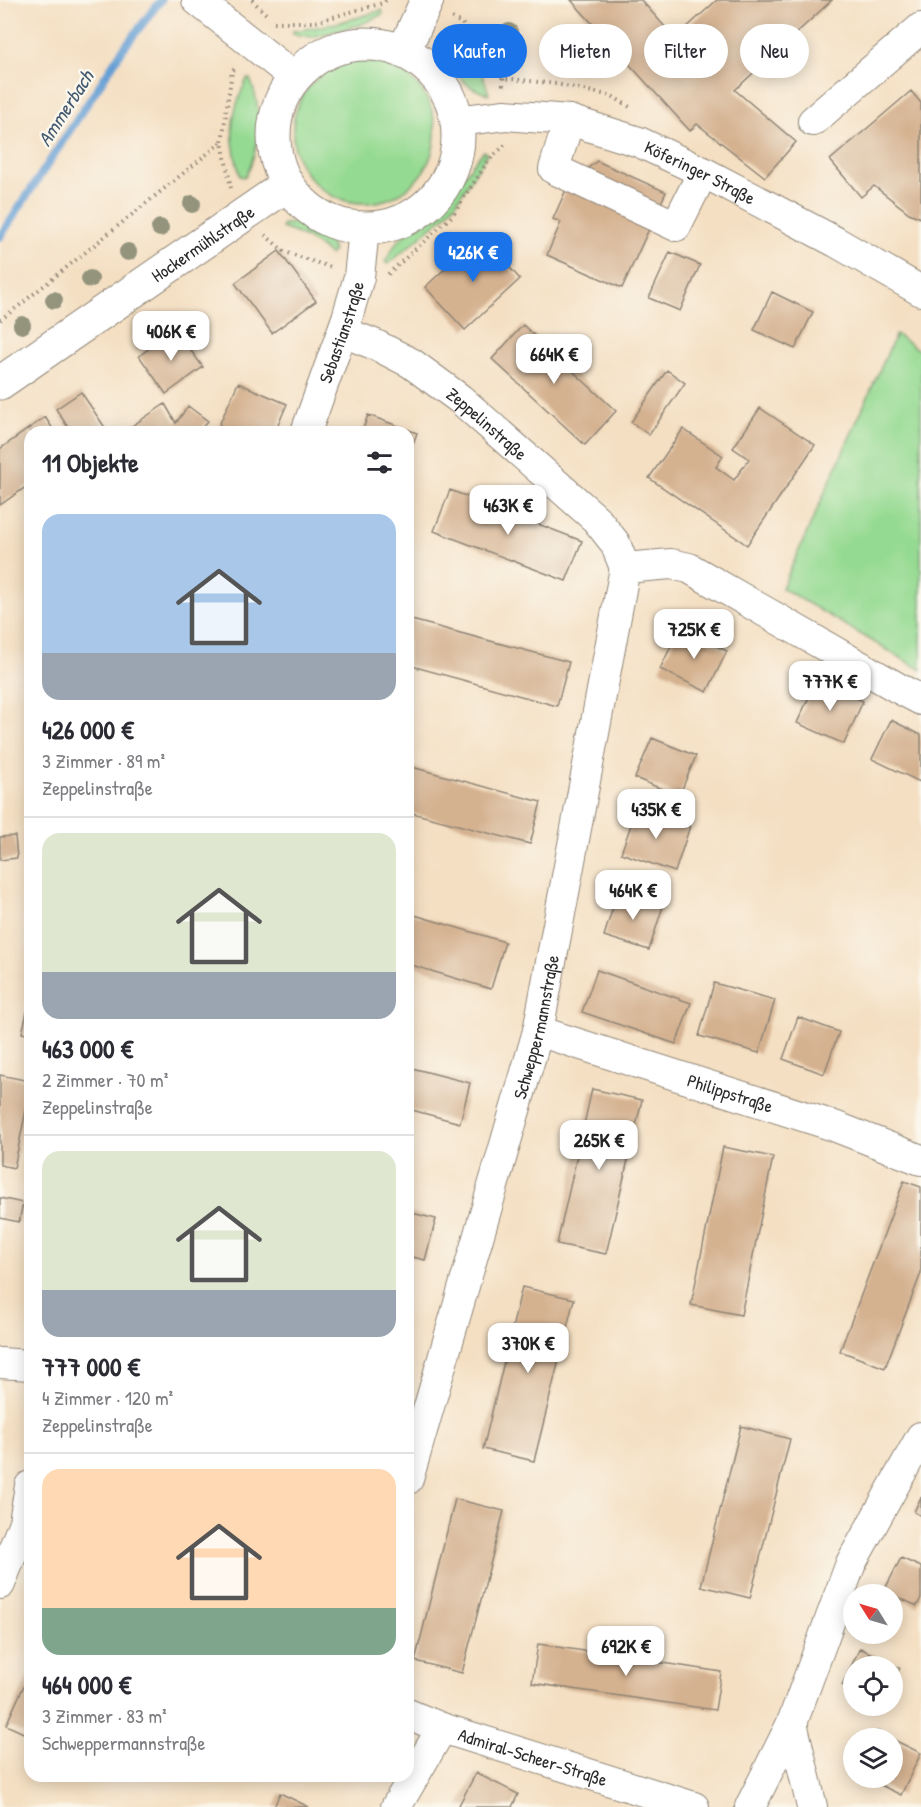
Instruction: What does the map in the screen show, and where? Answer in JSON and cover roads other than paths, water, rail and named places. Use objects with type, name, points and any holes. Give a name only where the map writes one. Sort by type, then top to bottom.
[{"type":"main road","points":[[404,51],[427,0]]},
{"type":"main road","points":[[373,43],[404,51],[427,66],[446,89],[453,104],[457,121],[458,144],[452,171],[437,194],[416,213],[391,225],[364,229],[332,222],[305,206],[287,185],[277,163],[273,143],[274,119],[282,96],[294,77],[317,57],[344,45],[373,43]]},
{"type":"main road","name":"Hockermühlstraße","points":[[0,383],[287,185]]},
{"type":"street","points":[[199,2],[294,77]]},
{"type":"street","points":[[813,121],[921,28]]},
{"type":"street","name":"Köferinger Straße","points":[[457,121],[505,115],[569,120],[639,142],[704,172],[836,242],[921,291]]},
{"type":"street","points":[[569,120],[554,169],[676,226],[704,172]]},
{"type":"street","name":"Sebastianstraße","points":[[308,426],[343,332],[359,277],[364,229]]},
{"type":"street","name":"Zeppelinstraße","points":[[343,332],[376,345],[411,363],[460,399],[596,519],[615,543],[625,568]]},
{"type":"street","points":[[625,568],[671,564],[688,568],[921,700]]},
{"type":"street","name":"Schweppermannstraße","points":[[414,1458],[538,1031],[625,568]]},
{"type":"street","name":"Philippstraße","points":[[538,1031],[834,1126],[921,1160]]},
{"type":"street","points":[[0,1363],[24,1365]]},
{"type":"street","points":[[750,1807],[792,1723],[850,1563],[921,1437]]},
{"type":"street","points":[[0,1584],[24,1531]]},
{"type":"street","name":"Admiral-Scheer-Straße","points":[[414,1716],[442,1728],[694,1807]]},
{"type":"street","points":[[792,1723],[812,1807]]},
{"type":"street","points":[[414,1776],[442,1728]]},
{"type":"street","points":[[396,1807],[411,1782]]},
{"type":"waterway","name":"Ammerbach","points":[[0,237],[123,49],[161,0]]}]
